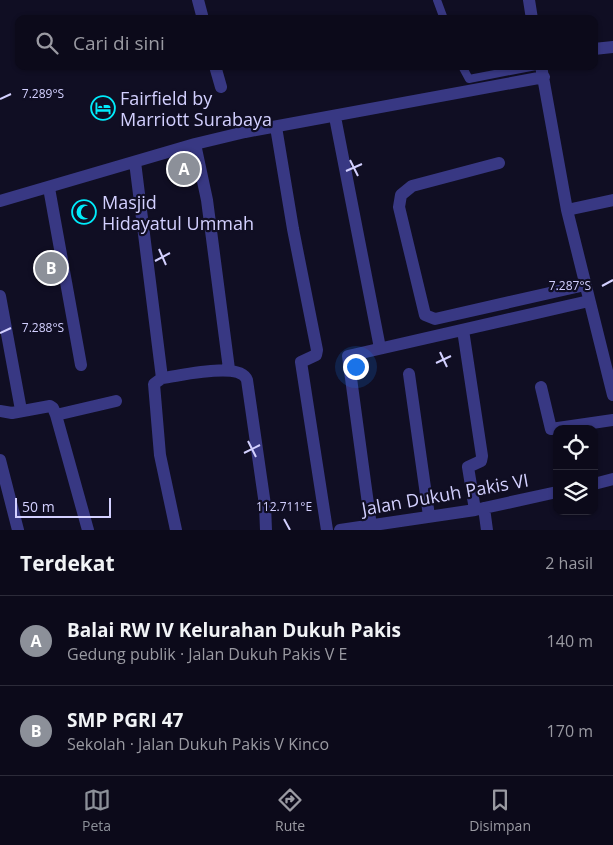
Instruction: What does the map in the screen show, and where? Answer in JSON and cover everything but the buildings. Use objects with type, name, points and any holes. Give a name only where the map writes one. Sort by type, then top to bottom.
[{"type":"street","points":[[198,0],[202,15]]},
{"type":"street","points":[[528,0],[531,15]]},
{"type":"street","points":[[598,48],[613,46]]},
{"type":"street","points":[[216,70],[221,87]]},
{"type":"street","points":[[0,201],[195,144],[335,117],[542,72],[567,210],[589,301],[608,347],[613,395]]},
{"type":"street","points":[[335,117],[380,348]]},
{"type":"street","points":[[276,127],[317,354],[302,361],[327,530]]},
{"type":"street","points":[[195,144],[207,200],[229,368]]},
{"type":"street","points":[[135,162],[158,380],[160,455],[176,530]]},
{"type":"street","points":[[499,163],[412,186],[401,195],[399,208],[425,316],[435,320],[586,285]]},
{"type":"street","points":[[49,188],[63,255],[81,365]]},
{"type":"street","points":[[567,210],[613,200]]},
{"type":"street","points":[[0,296],[21,410]]},
{"type":"street","points":[[371,526],[347,358],[351,354],[589,301]]},
{"type":"street","points":[[463,330],[482,456],[481,461],[468,467],[488,530]]},
{"type":"street","points":[[158,380],[229,368],[246,376],[260,464],[266,530]]},
{"type":"street","points":[[409,374],[429,516]]},
{"type":"street","points":[[541,387],[551,429],[613,420]]},
{"type":"street","points":[[56,415],[116,401]]},
{"type":"street","points":[[0,411],[50,406],[54,408],[88,530]]},
{"type":"street","points":[[0,460],[4,491],[18,530]]},
{"type":"street","points":[[598,483],[613,480]]},
{"type":"street","name":"Jalan Dukuh Pakis VI","points":[[340,530],[371,526],[397,526],[429,516],[480,509],[553,493]]},
{"type":"lane","points":[[437,0],[443,15]]},
{"type":"lane","points":[[464,70],[469,79],[515,70]]},
{"type":"place","name":"Fairfield by Marriott Surabaya","points":[[103,108]]},
{"type":"place","name":"Balai RW IV Kelurahan Dukuh Pakis","points":[[184,169]]},
{"type":"place","name":"Masjid Hidayatul Ummah","points":[[84,212]]},
{"type":"place","name":"SMP PGRI 47","points":[[51,268]]}]
